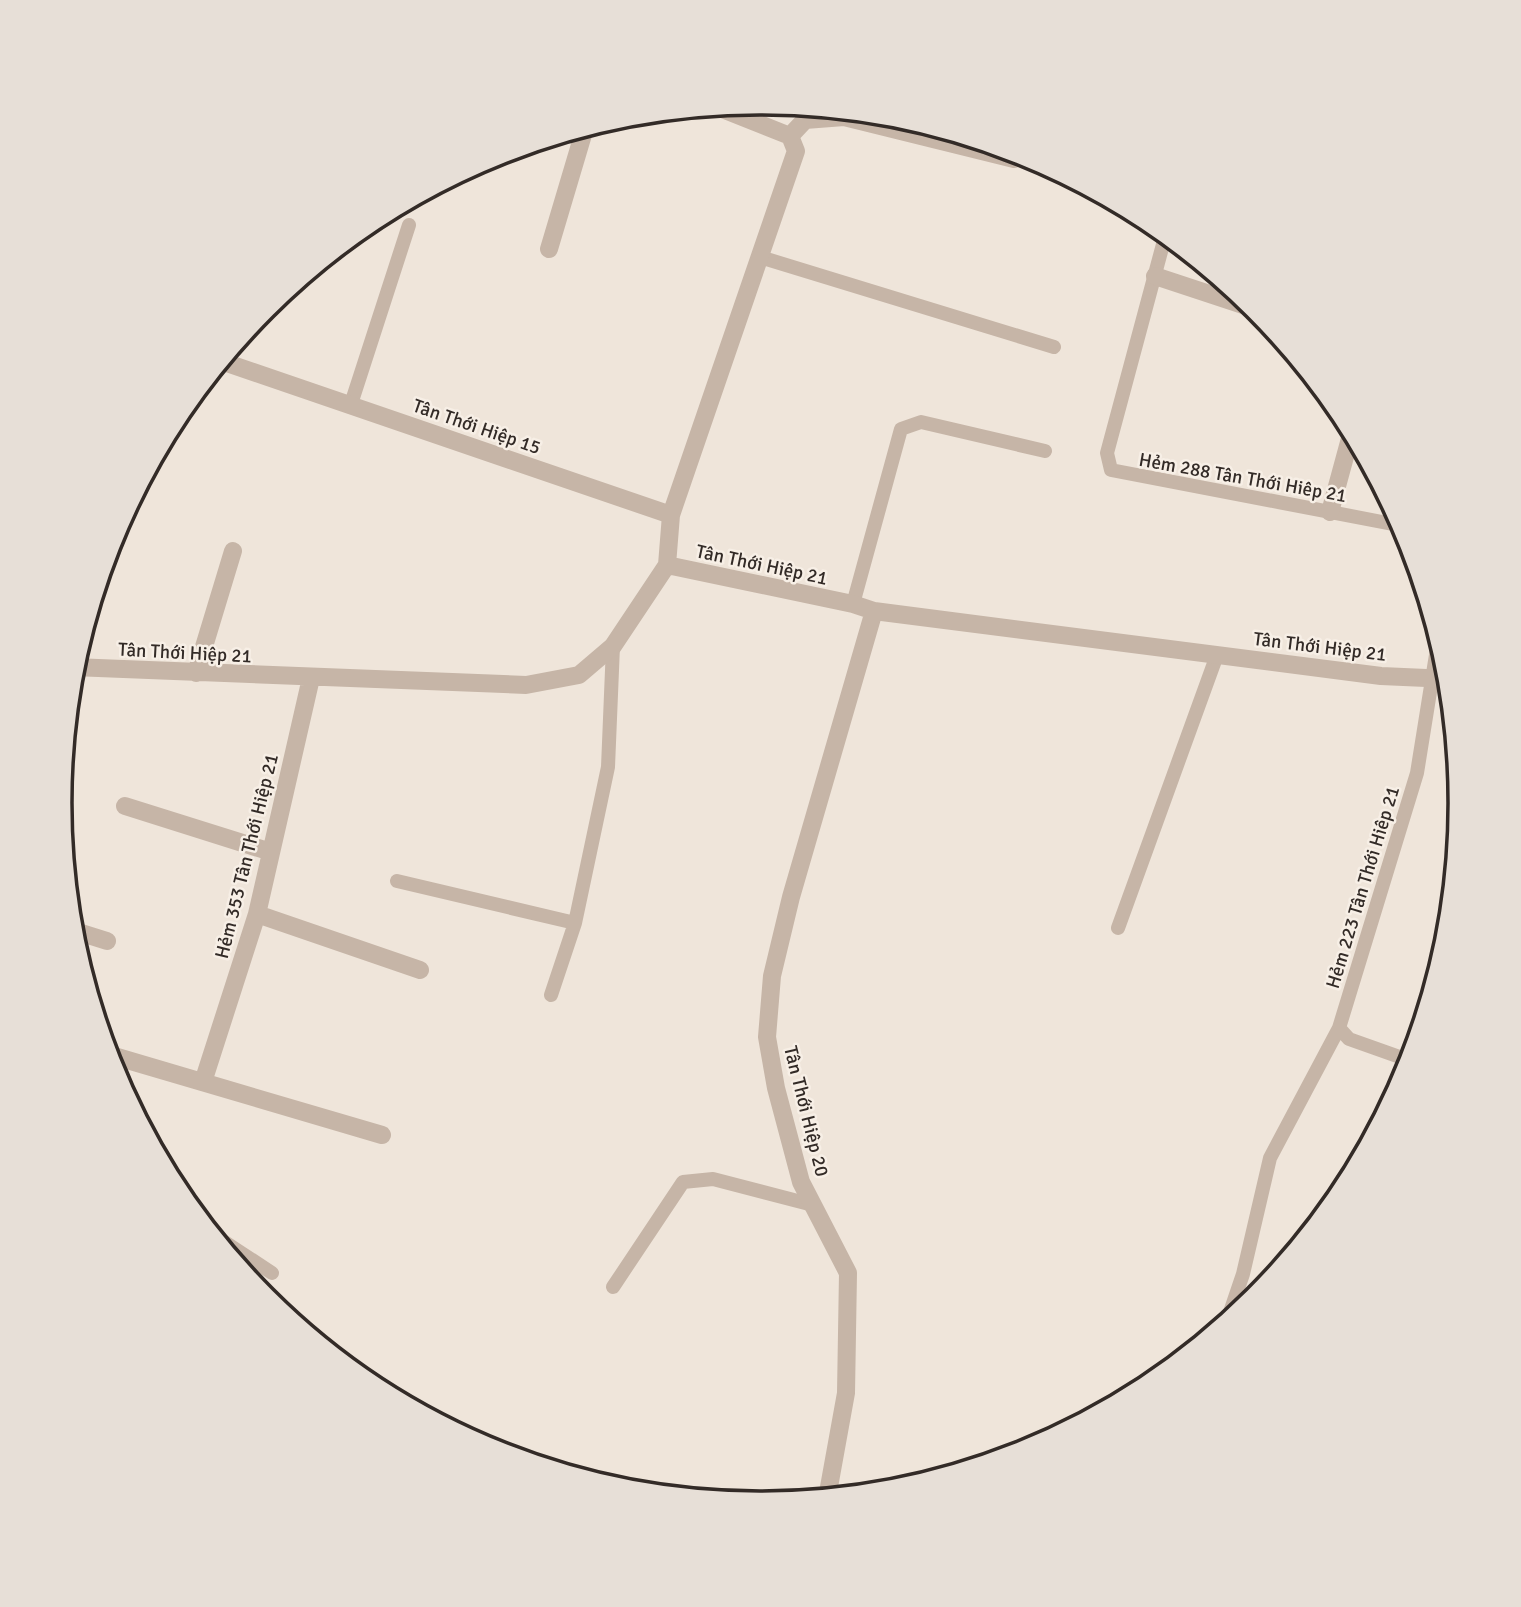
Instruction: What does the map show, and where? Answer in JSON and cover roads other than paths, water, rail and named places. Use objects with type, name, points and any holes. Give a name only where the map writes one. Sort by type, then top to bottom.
[{"type":"street","points":[[667,565],[671,515],[796,151],[790,135],[739,115]]},
{"type":"street","points":[[790,135],[805,120],[821,118]]},
{"type":"street","points":[[920,134],[963,145]]},
{"type":"street","points":[[548,249],[581,138]]},
{"type":"street","points":[[1155,276],[1232,301]]},
{"type":"street","name":"Tân Thới Hiệp 15","points":[[230,364],[671,515]]},
{"type":"street","points":[[1330,512],[1348,445]]},
{"type":"street","points":[[196,673],[233,551]]},
{"type":"street","name":"Tân Thới Hiệp 21","points":[[85,668],[526,685],[579,675],[612,646],[667,565],[853,604],[874,611],[1381,676],[1438,679]]},
{"type":"street","name":"Tân Thới Hiệp 20","points":[[829,1488],[846,1392],[848,1273],[802,1182],[776,1088],[767,1037],[772,976],[791,897],[874,611]]},
{"type":"street","name":"Hẻm 353 Tân Thới Hiệp 21","points":[[203,1082],[257,914],[311,678]]},
{"type":"street","points":[[125,806],[271,852]]},
{"type":"street","points":[[257,914],[420,970]]},
{"type":"street","points":[[84,934],[107,941]]},
{"type":"street","points":[[121,1058],[382,1135]]},
{"type":"lane","points":[[351,404],[409,225]]},
{"type":"lane","name":"Hẻm 288 Tân Thới Hiêp 21","points":[[1163,245],[1107,453],[1111,470],[1389,523]]},
{"type":"lane","points":[[760,257],[1054,346]]},
{"type":"lane","points":[[853,604],[901,429],[921,422],[1045,451]]},
{"type":"lane","points":[[551,995],[575,923],[608,767],[612,646]]},
{"type":"lane","points":[[1118,928],[1217,654]]},
{"type":"lane","name":"Hẻm 223 Tân Thới Hiêp 21","points":[[1232,1305],[1243,1273],[1270,1158],[1339,1028],[1417,773],[1439,687]]},
{"type":"lane","points":[[397,881],[575,923]]},
{"type":"lane","points":[[1339,1028],[1349,1039],[1401,1057]]},
{"type":"lane","points":[[613,1287],[683,1181],[713,1179],[813,1205]]},
{"type":"lane","points":[[236,1249],[272,1273]]}]
